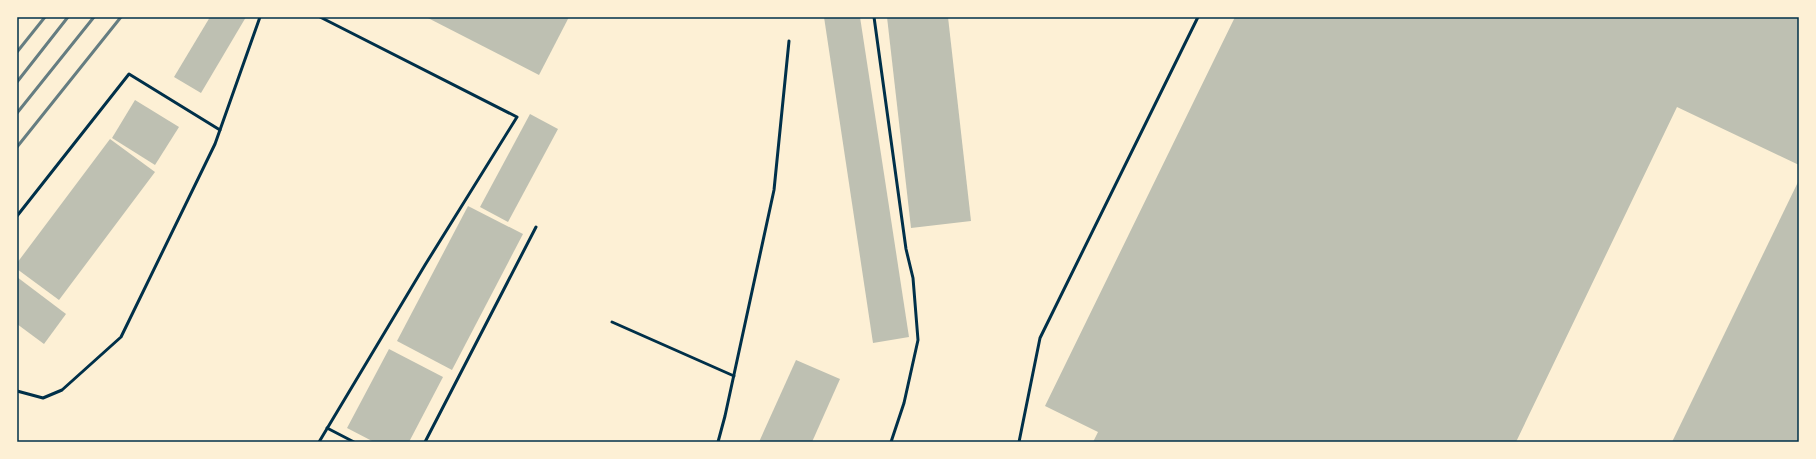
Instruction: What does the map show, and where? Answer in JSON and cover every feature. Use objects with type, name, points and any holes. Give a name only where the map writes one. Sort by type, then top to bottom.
[{"type":"lane","points":[[17,391],[43,398],[62,390],[121,337],[215,144],[260,17]]},
{"type":"lane","points":[[319,442],[425,265],[517,117],[320,17]]},
{"type":"lane","points":[[874,17],[906,249],[913,278],[918,340],[904,403],[891,442]]},
{"type":"lane","points":[[1019,442],[1040,338],[1198,17]]},
{"type":"lane","points":[[718,442],[734,376],[774,190],[789,41]]},
{"type":"lane","points":[[17,216],[129,74],[220,130]]},
{"type":"lane","points":[[425,442],[536,227]]},
{"type":"lane","points":[[612,322],[734,376]]},
{"type":"lane","points":[[327,428],[354,442]]},
{"type":"building","points":[[210,17],[246,17],[201,93],[174,77]]},
{"type":"building","points":[[426,17],[569,17],[539,75]]},
{"type":"building","points":[[824,17],[860,17],[909,337],[873,343]]},
{"type":"building","points":[[887,17],[948,17],[971,221],[911,228]]},
{"type":"building","points":[[1235,17],[1799,17],[1799,165],[1677,107],[1516,442],[1093,442],[1098,432],[1045,406]]},
{"type":"building","points":[[135,100],[179,127],[155,165],[112,138]]},
{"type":"building","points":[[530,114],[558,129],[508,222],[480,207]]},
{"type":"building","points":[[110,139],[155,172],[59,300],[17,269],[17,263]]},
{"type":"building","points":[[1799,180],[1799,442],[1672,442]]},
{"type":"building","points":[[468,206],[523,234],[452,370],[397,341]]},
{"type":"building","points":[[17,277],[66,314],[44,344],[17,324]]},
{"type":"building","points":[[389,349],[443,377],[409,442],[374,442],[347,428]]},
{"type":"building","points":[[796,360],[840,379],[812,442],[759,442]]},
{"type":"railway","points":[[17,52],[45,17]]},
{"type":"railway","points":[[17,82],[68,17]]},
{"type":"railway","points":[[17,113],[94,17]]},
{"type":"railway","points":[[17,147],[121,17]]}]
